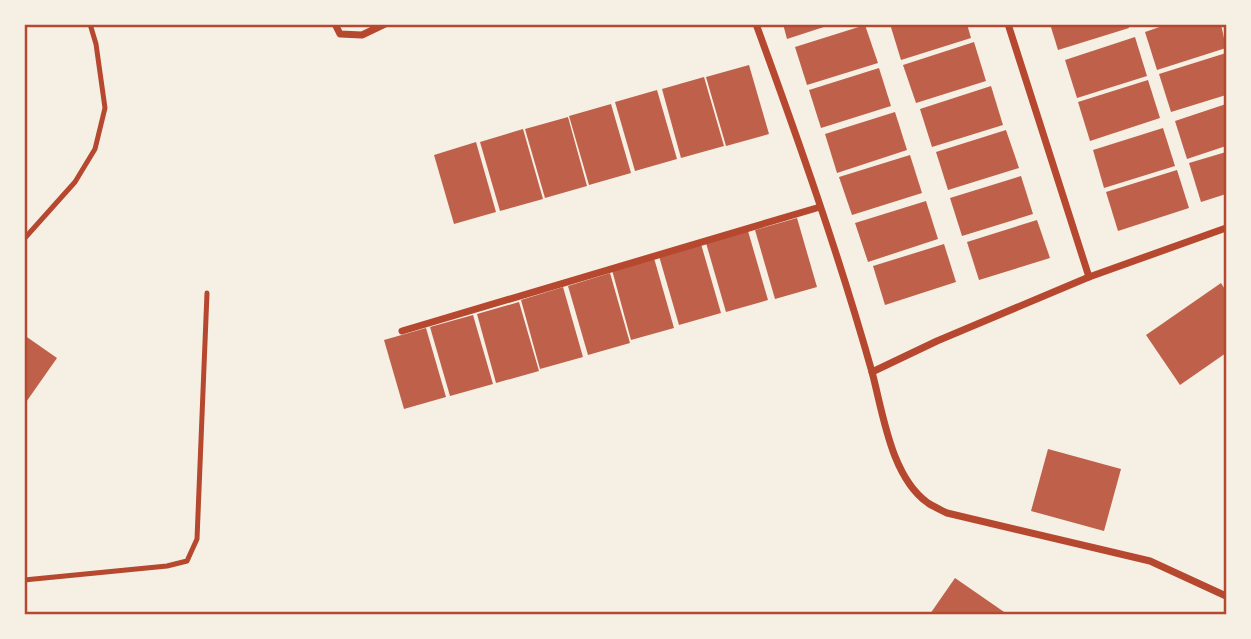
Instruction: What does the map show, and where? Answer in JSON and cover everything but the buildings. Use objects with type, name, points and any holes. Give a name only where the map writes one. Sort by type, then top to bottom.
[{"type":"street","points":[[335,24],[340,34],[362,36],[385,24]]},
{"type":"street","points":[[756,24],[790,117],[858,323],[897,463],[910,484],[926,502],[947,513],[1150,561],[1227,596]]},
{"type":"street","points":[[1008,24],[1089,278]]},
{"type":"street","points":[[402,331],[820,207]]},
{"type":"street","points":[[872,372],[937,341],[1089,278],[1227,228]]},
{"type":"lane","points":[[24,239],[75,182],[95,149],[105,108],[96,44],[90,24]]},
{"type":"lane","points":[[24,580],[167,566],[187,561],[197,539],[207,293]]}]
